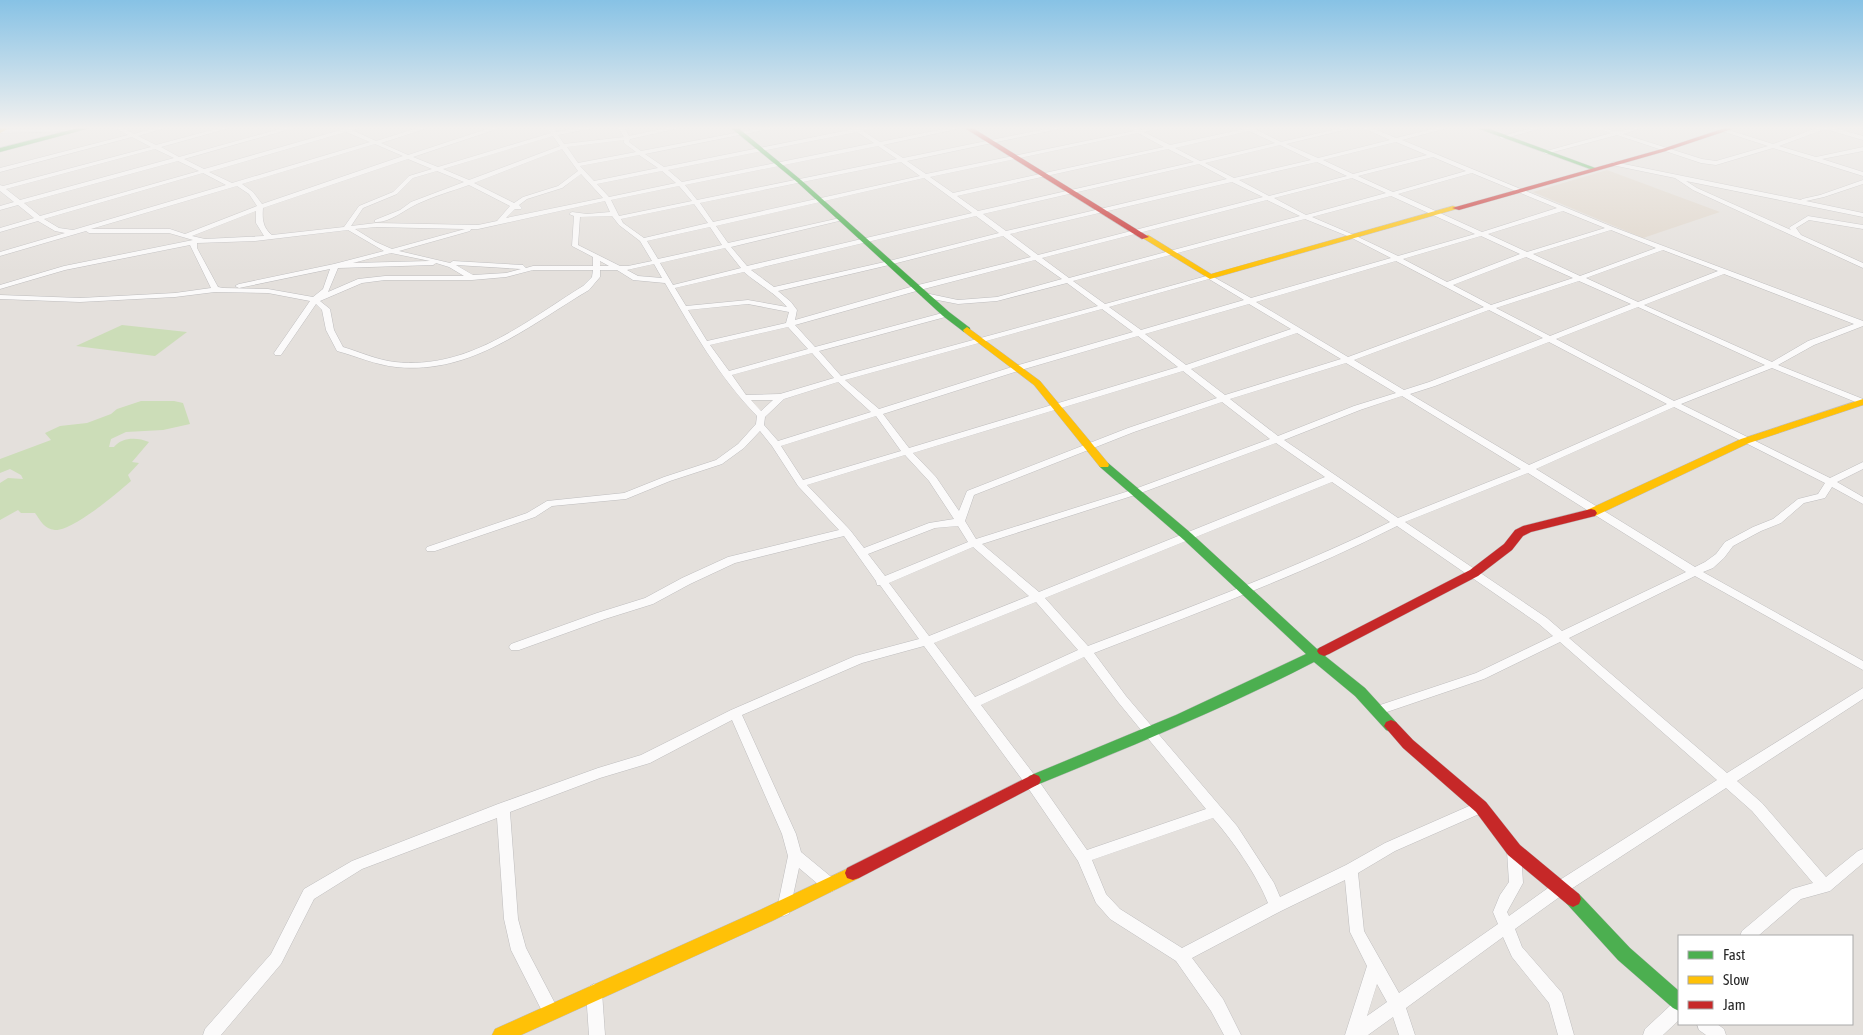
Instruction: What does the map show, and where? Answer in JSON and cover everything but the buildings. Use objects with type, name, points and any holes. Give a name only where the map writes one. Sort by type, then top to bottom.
[{"type":"street","points":[[1,188],[49,175]]},
{"type":"street","points":[[0,208],[121,175]]},
{"type":"street","points":[[0,230],[193,175]]},
{"type":"street","points":[[213,175],[251,192],[260,206],[259,224],[270,237]]},
{"type":"street","points":[[0,254],[265,175]]},
{"type":"street","points":[[162,249],[185,236],[260,206],[350,175]]},
{"type":"street","points":[[347,227],[364,204],[395,193],[411,177],[417,175]]},
{"type":"street","points":[[452,175],[515,205],[528,216]]},
{"type":"street","points":[[364,226],[402,211],[413,203],[490,175]]},
{"type":"street","points":[[0,297],[80,300],[176,295],[259,283],[335,266],[499,222],[515,205],[525,198],[560,187],[572,175]]},
{"type":"street","points":[[586,175],[608,200],[615,216],[643,240],[705,344],[761,420],[801,484],[846,532],[881,582],[927,640],[1031,781],[1084,857],[1101,898],[1115,914],[1181,956],[1217,1005],[1233,1035]]},
{"type":"street","points":[[593,183],[632,175]]},
{"type":"street","points":[[671,175],[696,203],[726,246],[746,270],[771,290],[786,299],[793,310],[790,324]]},
{"type":"street","points":[[0,286],[64,268],[196,241],[309,234],[364,226],[409,224],[478,227],[727,175]]},
{"type":"street","points":[[793,175],[946,314],[1037,382],[1058,406],[1098,460],[1188,537],[1315,655],[1378,710],[1408,744],[1482,807],[1514,850],[1560,888],[1624,954],[1678,1001]]},
{"type":"street","points":[[515,205],[577,214],[615,216],[696,203],[826,175]]},
{"type":"street","points":[[922,175],[1141,334],[1278,440],[1474,573],[1563,638],[1726,781],[1758,806],[1825,886]]},
{"type":"street","points":[[643,240],[933,175]]},
{"type":"street","points":[[952,195],[1036,175]]},
{"type":"street","points":[[1044,175],[1401,394],[1598,511],[1695,572],[1863,666]]},
{"type":"street","points":[[577,214],[576,246],[636,278],[670,284],[746,270],[863,240],[1142,175]]},
{"type":"street","points":[[1227,175],[1267,197],[1396,258],[1488,308],[1745,441],[1830,482],[1863,501]]},
{"type":"street","points":[[771,290],[1251,175]]},
{"type":"street","points":[[1347,175],[1527,254],[1578,279],[1772,365],[1863,402]]},
{"type":"street","points":[[705,344],[921,291],[1035,257],[1136,230],[1356,175]]},
{"type":"street","points":[[921,291],[958,302],[980,302],[1172,254],[1455,175]]},
{"type":"street","points":[[1486,175],[1611,228],[1862,324]]},
{"type":"street","points":[[744,398],[781,397],[839,379],[1571,175]]},
{"type":"street","points":[[1669,175],[1836,208],[1862,215]]},
{"type":"street","points":[[1677,177],[1695,189],[1863,266]]},
{"type":"street","points":[[1799,201],[1822,196],[1863,182]]},
{"type":"street","points":[[1,188],[57,230],[170,232],[196,241]]},
{"type":"street","points":[[1822,196],[1836,208]]},
{"type":"street","points":[[776,445],[1018,368],[1141,334],[1249,300],[1482,234],[1564,208]]},
{"type":"street","points":[[1801,238],[1792,228],[1808,218],[1862,215]]},
{"type":"street","points":[[1808,218],[1863,228]]},
{"type":"street","points":[[335,266],[446,262],[533,268],[620,269],[657,263],[840,220]]},
{"type":"street","points":[[347,227],[375,244],[391,251],[446,262],[460,268],[472,278]]},
{"type":"street","points":[[1446,285],[1527,254],[1611,228]]},
{"type":"street","points":[[196,241],[194,248],[216,290]]},
{"type":"street","points":[[960,522],[970,493],[1087,446],[1225,398],[1347,360],[1488,308],[1578,279],[1662,248]]},
{"type":"street","points":[[216,290],[268,291],[315,300],[326,309],[330,330],[340,350],[394,365],[443,364],[487,350],[586,288],[596,277],[597,256]]},
{"type":"street","points":[[315,300],[400,263]]},
{"type":"street","points":[[278,353],[315,300],[326,290],[335,266]]},
{"type":"street","points":[[361,281],[385,278],[472,278],[506,275],[533,268]]},
{"type":"street","points":[[881,582],[974,543],[1135,492],[1278,440],[1357,408],[1432,384],[1584,327],[1636,304],[1725,271]]},
{"type":"street","points":[[685,308],[748,302],[793,310]]},
{"type":"street","points":[[726,374],[946,314]]},
{"type":"street","points":[[790,324],[839,379],[877,412],[907,452],[933,479],[974,543],[1038,597],[1086,652],[1150,733],[1232,830],[1269,888],[1276,906]]},
{"type":"street","points":[[973,703],[1086,652],[1244,590],[1355,543],[1397,522],[1528,470],[1674,404],[1772,365],[1811,344],[1862,324]]},
{"type":"street","points":[[801,484],[1184,368],[1297,330]]},
{"type":"street","points":[[431,549],[531,515],[550,503],[626,496],[719,462],[741,446],[781,397]]},
{"type":"street","points":[[500,1035],[784,909],[1031,781],[1150,733],[1258,685],[1474,573],[1508,547],[1519,532],[1598,511],[1745,441],[1863,402]]},
{"type":"street","points":[[1378,710],[1480,676],[1563,638],[1709,565],[1720,556],[1729,544],[1777,521],[1801,501],[1822,496],[1830,482],[1863,466]]},
{"type":"street","points":[[211,1035],[276,959],[309,894],[357,865],[503,808],[645,758],[736,713],[859,659],[927,640],[1332,478]]},
{"type":"street","points":[[861,552],[933,525],[960,522]]},
{"type":"street","points":[[515,647],[649,601],[686,581],[732,560],[846,532]]},
{"type":"street","points":[[1353,1035],[1560,888],[1863,693]]},
{"type":"street","points":[[736,713],[749,747],[789,834],[795,856],[784,909]]},
{"type":"street","points":[[1181,956],[1276,906],[1352,870],[1390,847],[1482,807]]},
{"type":"street","points":[[503,808],[511,919],[518,950],[551,1011]]},
{"type":"street","points":[[1084,857],[1216,811]]},
{"type":"street","points":[[1514,850],[1516,883],[1500,912],[1517,952],[1556,999],[1566,1035]]},
{"type":"street","points":[[1748,935],[1797,894],[1825,886],[1863,855]]},
{"type":"street","points":[[795,856],[830,885]]},
{"type":"street","points":[[1352,870],[1357,932],[1397,1005],[1406,1035]]},
{"type":"street","points":[[1353,1035],[1376,966]]},
{"type":"street","points":[[594,992],[597,1035]]},
{"type":"street","points":[[1651,1035],[1678,1010]]},
{"type":"street","points":[[1706,1025],[1718,1035]]},
{"type":"shaded area","points":[[1589,175],[1621,175],[1720,212],[1643,238],[1533,192]]},
{"type":"green space","points":[[122,325],[187,332],[155,356],[76,346]]},
{"type":"green space","points":[[141,401],[174,401],[183,403],[190,424],[163,430],[126,432],[111,439],[109,447],[114,447],[121,441],[130,439],[140,439],[149,442],[132,462],[139,463],[128,475],[131,481],[124,487],[83,518],[63,529],[55,530],[48,528],[35,513],[21,513],[18,510],[0,520],[0,483],[8,478],[23,479],[21,475],[10,469],[0,473],[0,459],[51,440],[45,433],[60,426],[87,423],[111,414],[117,409]]},
{"type":"traffic: fast","points":[[792,175],[946,314],[967,330]]},
{"type":"traffic: fast","points":[[1104,465],[1188,537],[1315,655],[1360,692],[1391,726]]},
{"type":"traffic: fast","points":[[1034,780],[1217,703],[1324,651]]},
{"type":"traffic: fast","points":[[1573,899],[1624,954],[1678,1001]]},
{"type":"traffic: slow","points":[[1145,237],[1210,277],[1456,208]]},
{"type":"traffic: slow","points":[[967,330],[1037,383],[1104,465]]},
{"type":"traffic: slow","points":[[1591,513],[1745,441],[1863,402]]},
{"type":"traffic: slow","points":[[501,1035],[766,916],[853,873]]},
{"type":"traffic: jam","points":[[1045,175],[1145,237]]},
{"type":"traffic: jam","points":[[1456,208],[1573,175]]},
{"type":"traffic: jam","points":[[1324,651],[1474,573],[1508,547],[1519,533],[1527,529],[1591,513]]},
{"type":"traffic: jam","points":[[1391,726],[1408,744],[1481,807],[1514,850],[1573,899]]},
{"type":"traffic: jam","points":[[853,873],[1034,780]]}]
